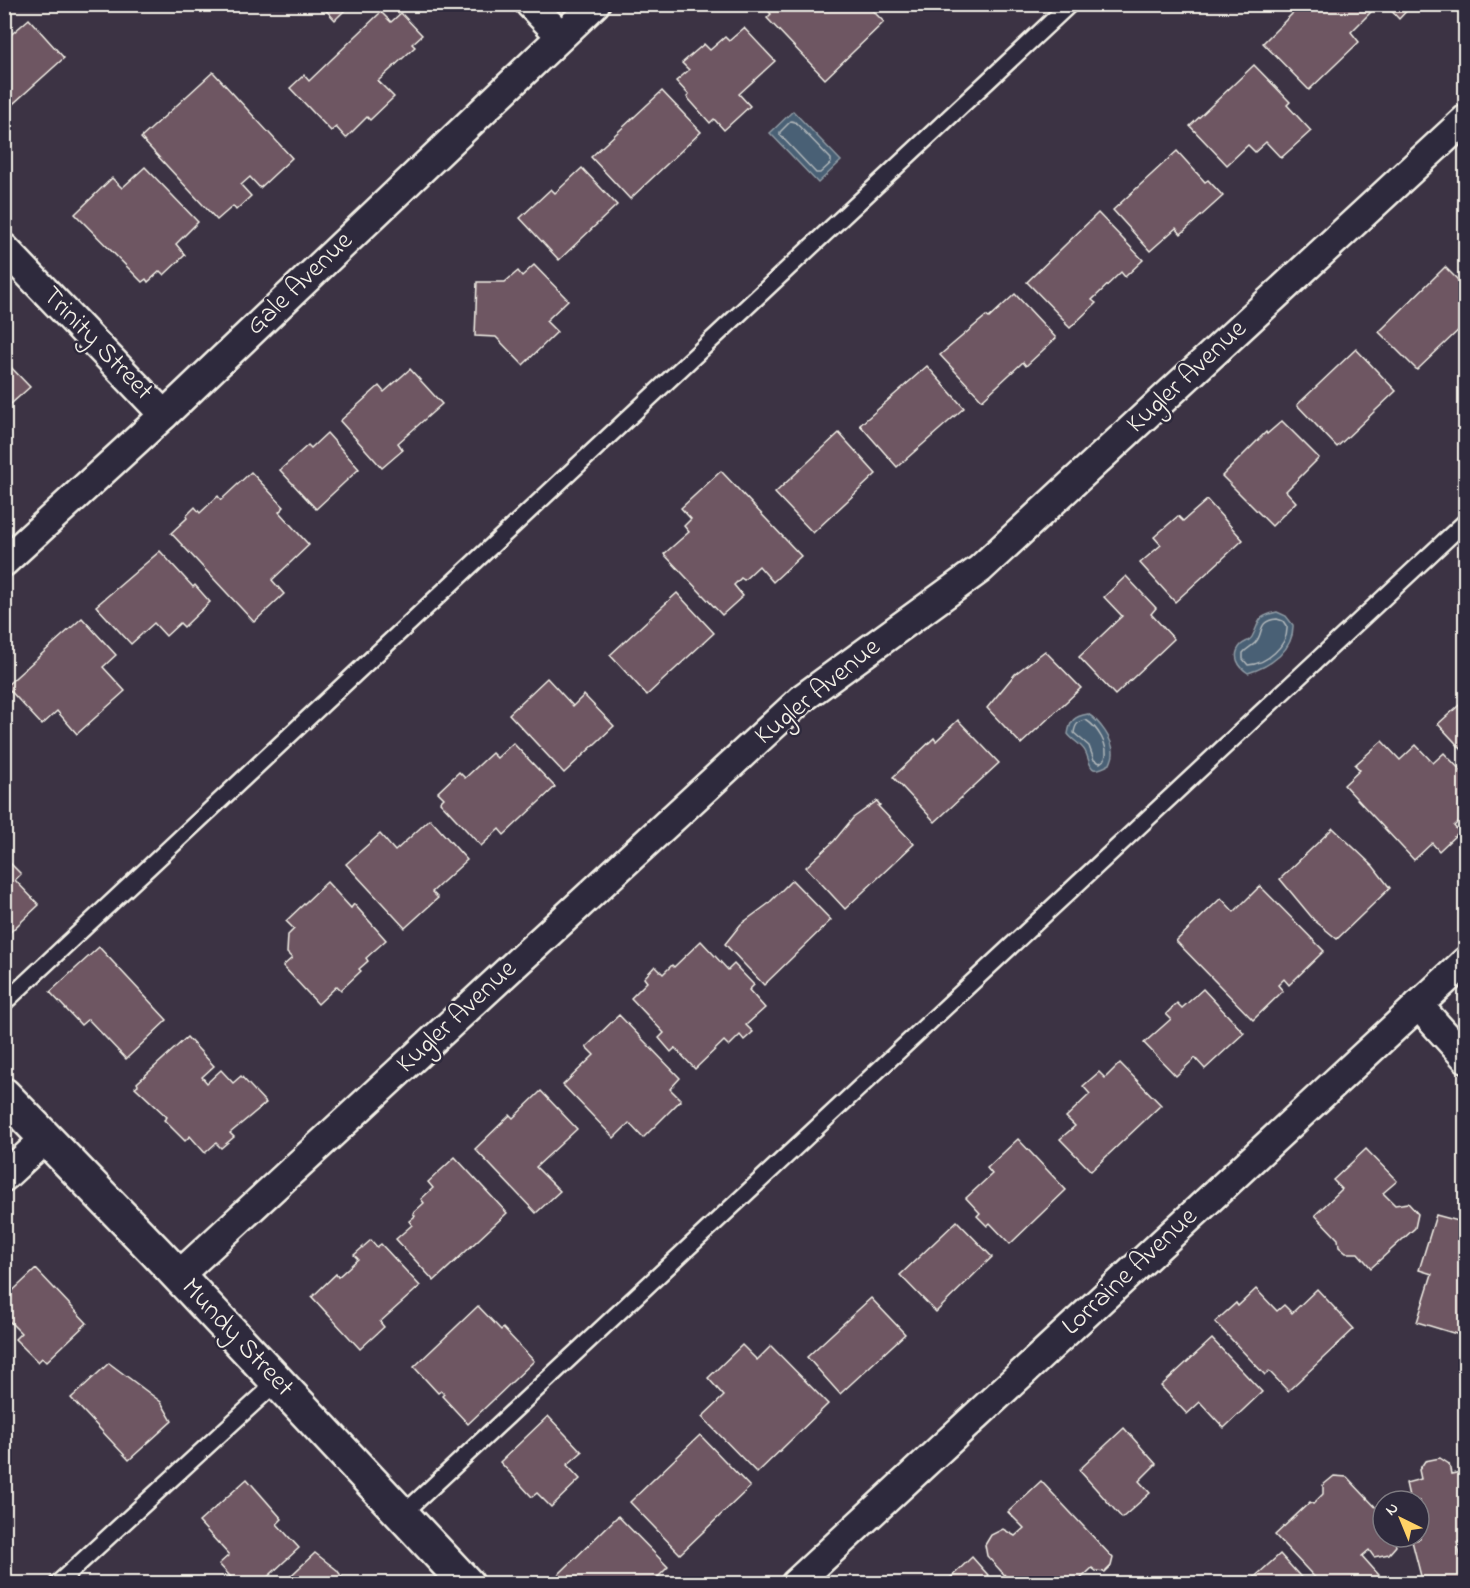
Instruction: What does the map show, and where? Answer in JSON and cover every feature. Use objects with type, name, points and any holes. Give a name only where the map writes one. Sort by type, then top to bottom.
[{"type":"street","points":[[530,4],[561,36]]},
{"type":"street","name":"Gale Avenue","points":[[4,562],[164,415],[595,4]]},
{"type":"street","name":"Kugler Avenue","points":[[178,1276],[804,697],[980,569],[1466,119]]},
{"type":"street","name":"Trinity Street","points":[[4,248],[164,415]]},
{"type":"street","name":"Lorraine Avenue","points":[[795,1584],[1466,961]]},
{"type":"street","points":[[1418,1005],[1466,1058]]},
{"type":"street","name":"Mundy Street","points":[[4,1095],[278,1381],[467,1584]]},
{"type":"street","points":[[4,1177],[46,1138]]},
{"type":"lane","points":[[4,1003],[1070,4]]},
{"type":"lane","points":[[403,1514],[1466,521]]},
{"type":"lane","points":[[57,1584],[278,1381]]},
{"type":"water","points":[[793,111],[841,161],[818,183],[770,133]]},
{"type":"water","points":[[1277,612],[1286,616],[1293,625],[1290,642],[1280,656],[1248,673],[1237,661],[1238,649],[1251,638],[1262,618]]},
{"type":"water","points":[[1088,714],[1105,731],[1113,749],[1110,764],[1103,768],[1094,769],[1083,749],[1068,734],[1074,720]]},
{"type":"building","points":[[320,4],[351,4],[335,20]]},
{"type":"building","points":[[762,4],[866,4],[884,22],[825,79],[767,18],[771,14]]},
{"type":"building","points":[[1302,4],[1364,4],[1371,12],[1351,32],[1359,42],[1309,90],[1263,43]]},
{"type":"building","points":[[1385,4],[1413,4],[1399,19]]},
{"type":"building","points":[[381,12],[391,22],[401,13],[422,35],[412,44],[415,47],[378,81],[394,97],[370,120],[367,117],[346,138],[336,127],[331,131],[290,88],[304,75],[309,81]]},
{"type":"building","points":[[29,19],[64,58],[5,111],[4,37],[6,39]]},
{"type":"building","points":[[744,28],[775,61],[739,94],[750,106],[724,130],[714,119],[710,123],[676,81],[689,70],[682,63],[704,44],[710,50],[725,37],[729,41]]},
{"type":"building","points":[[1254,65],[1290,102],[1287,105],[1311,131],[1281,158],[1266,142],[1255,152],[1248,145],[1227,165],[1190,126]]},
{"type":"building","points":[[213,72],[292,158],[260,188],[250,177],[241,185],[251,196],[236,210],[233,206],[217,220],[141,138]]},
{"type":"building","points":[[662,91],[701,132],[630,199],[591,157]]},
{"type":"building","points":[[1177,151],[1205,182],[1208,180],[1223,196],[1181,234],[1176,228],[1150,251],[1113,210]]},
{"type":"building","points":[[145,167],[198,222],[176,244],[185,255],[164,275],[160,271],[148,282],[146,279],[142,282],[75,214],[112,178],[122,188]]},
{"type":"building","points":[[582,168],[617,205],[559,260],[520,218],[551,189],[555,193]]},
{"type":"building","points":[[1098,213],[1143,260],[1125,277],[1121,272],[1092,300],[1096,303],[1070,328],[1027,282]]},
{"type":"building","points":[[534,265],[568,300],[546,321],[557,332],[523,365],[496,337],[475,336],[477,282],[505,282],[518,271],[522,276]]},
{"type":"building","points":[[1445,267],[1466,288],[1466,323],[1417,370],[1379,332]]},
{"type":"building","points":[[1015,294],[1056,338],[1026,366],[1023,362],[982,400],[940,355],[986,316],[989,318]]},
{"type":"building","points":[[1356,349],[1396,391],[1337,447],[1297,405]]},
{"type":"building","points":[[4,360],[30,387],[4,410]]},
{"type":"building","points":[[927,366],[964,408],[897,467],[860,425]]},
{"type":"building","points":[[410,369],[442,404],[398,443],[403,450],[382,468],[340,421],[379,386],[384,392]]},
{"type":"building","points":[[1282,421],[1319,458],[1286,491],[1296,502],[1272,526],[1222,476],[1266,432],[1267,434]]},
{"type":"building","points":[[327,433],[359,469],[316,509],[280,470],[308,445],[311,448]]},
{"type":"building","points":[[839,433],[876,474],[813,533],[775,493]]},
{"type":"building","points":[[721,471],[801,556],[773,582],[759,566],[744,580],[741,578],[734,585],[743,596],[722,615],[664,554],[689,532],[684,526],[691,519],[681,508]]},
{"type":"building","points":[[251,472],[284,507],[279,512],[309,545],[272,580],[284,594],[254,622],[171,533],[195,507],[200,513],[218,496],[221,500]]},
{"type":"building","points":[[1207,500],[1243,540],[1175,602],[1140,563],[1161,545],[1154,537],[1178,516],[1183,521]]},
{"type":"building","points":[[160,551],[210,602],[184,627],[180,623],[166,636],[154,623],[131,644],[96,606]]},
{"type":"building","points":[[1126,576],[1156,608],[1151,614],[1174,639],[1115,695],[1079,657],[1122,616],[1104,597]]},
{"type":"building","points":[[677,593],[714,633],[647,695],[610,655]]},
{"type":"building","points":[[82,618],[116,655],[103,667],[125,691],[77,734],[57,711],[42,725],[6,686]]},
{"type":"building","points":[[1045,651],[1081,688],[1021,744],[987,708],[1015,674]]},
{"type":"building","points":[[547,678],[573,706],[584,695],[614,726],[564,773],[509,714]]},
{"type":"building","points":[[1466,699],[1466,754],[1438,724]]},
{"type":"building","points":[[958,720],[999,763],[935,822],[893,777],[934,738],[936,741]]},
{"type":"building","points":[[1382,741],[1400,760],[1416,745],[1433,763],[1444,753],[1466,776],[1466,815],[1454,826],[1459,832],[1439,851],[1432,843],[1414,860],[1344,785],[1360,770],[1355,765]]},
{"type":"building","points":[[513,743],[555,787],[504,835],[499,829],[481,846],[440,802],[444,798],[438,792],[459,772],[465,778],[492,753],[497,758]]},
{"type":"building","points":[[877,801],[880,805],[878,806],[914,844],[845,909],[806,867],[834,841],[853,818]]},
{"type":"building","points":[[430,819],[467,860],[432,892],[438,898],[405,928],[346,864],[380,834],[395,851]]},
{"type":"building","points":[[1333,828],[1373,866],[1390,888],[1337,939],[1314,920],[1280,879]]},
{"type":"building","points":[[4,857],[21,874],[15,880],[39,905],[4,938]]},
{"type":"building","points":[[792,880],[831,920],[764,985],[725,944],[741,924],[768,904]]},
{"type":"building","points":[[327,882],[351,908],[354,904],[386,940],[366,958],[368,961],[359,969],[361,971],[341,990],[337,986],[318,1004],[283,966],[292,958],[287,953],[288,935],[294,929],[286,921]]},
{"type":"building","points":[[1260,886],[1324,951],[1289,985],[1284,979],[1278,985],[1283,991],[1253,1020],[1176,941],[1221,898],[1234,912]]},
{"type":"building","points":[[701,941],[728,970],[734,964],[754,985],[749,990],[765,1008],[746,1025],[753,1032],[744,1040],[740,1035],[729,1046],[724,1041],[695,1069],[675,1048],[671,1052],[659,1038],[664,1033],[631,998],[647,982],[644,978],[655,966],[663,974],[672,965],[674,967]]},
{"type":"building","points":[[99,947],[167,1020],[126,1059],[88,1019],[81,1025],[50,992]]},
{"type":"building","points":[[1203,989],[1244,1033],[1205,1069],[1195,1058],[1176,1076],[1144,1043],[1171,1019],[1166,1014],[1177,1003],[1182,1008]]},
{"type":"building","points":[[619,1015],[680,1078],[670,1089],[681,1100],[643,1138],[629,1123],[614,1138],[563,1085],[594,1055],[586,1047]]},
{"type":"building","points":[[187,1037],[214,1066],[202,1077],[207,1083],[221,1070],[233,1083],[241,1076],[266,1103],[230,1133],[234,1137],[221,1148],[216,1143],[205,1153],[190,1136],[185,1141],[164,1120],[167,1117],[135,1087]]},
{"type":"building","points":[[1120,1063],[1161,1105],[1091,1171],[1060,1139],[1075,1126],[1066,1117],[1090,1094],[1083,1086],[1099,1072],[1105,1078]]},
{"type":"building","points":[[541,1091],[577,1129],[536,1167],[560,1191],[536,1213],[475,1149],[510,1115],[513,1118]]},
{"type":"building","points":[[1018,1139],[1066,1190],[1010,1244],[990,1223],[987,1226],[977,1216],[980,1213],[966,1198],[992,1174],[987,1168]]},
{"type":"building","points":[[1366,1149],[1397,1181],[1383,1193],[1395,1205],[1408,1203],[1418,1214],[1415,1228],[1371,1268],[1358,1253],[1346,1253],[1339,1247],[1338,1239],[1315,1215],[1342,1189],[1333,1180]]},
{"type":"building","points":[[455,1157],[507,1213],[434,1281],[396,1239],[412,1225],[409,1221],[415,1216],[413,1213],[424,1203],[421,1199],[433,1188],[428,1182]]},
{"type":"building","points":[[1436,1215],[1466,1223],[1466,1335],[1463,1336],[1417,1322],[1432,1274],[1419,1270]]},
{"type":"building","points":[[957,1221],[992,1257],[936,1312],[900,1275]]},
{"type":"building","points":[[371,1240],[377,1247],[381,1244],[420,1286],[380,1322],[384,1327],[360,1349],[312,1297],[336,1274],[338,1277],[358,1259],[354,1255]]},
{"type":"building","points":[[36,1269],[87,1323],[46,1362],[42,1358],[38,1362],[15,1339],[21,1333],[4,1316],[4,1299]]},
{"type":"building","points":[[1256,1289],[1277,1311],[1284,1305],[1292,1313],[1317,1289],[1354,1329],[1288,1391],[1269,1371],[1265,1375],[1215,1322],[1236,1303],[1238,1306]]},
{"type":"building","points":[[871,1298],[905,1334],[840,1394],[807,1357]]},
{"type":"building","points":[[478,1306],[501,1330],[503,1328],[534,1361],[468,1424],[442,1396],[444,1394],[441,1391],[438,1393],[414,1367]]},
{"type":"building","points":[[1212,1339],[1262,1392],[1224,1428],[1200,1402],[1187,1414],[1161,1386]]},
{"type":"building","points":[[742,1345],[757,1360],[771,1346],[828,1404],[757,1473],[702,1417],[724,1396],[708,1378]]},
{"type":"building","points":[[109,1363],[161,1402],[172,1421],[129,1460],[71,1398]]},
{"type":"building","points":[[548,1416],[582,1452],[567,1465],[580,1479],[551,1507],[537,1493],[532,1497],[500,1462]]},
{"type":"building","points":[[1124,1428],[1156,1464],[1139,1481],[1150,1493],[1122,1518],[1079,1470]]},
{"type":"building","points":[[700,1435],[750,1487],[680,1554],[630,1502]]},
{"type":"building","points":[[1440,1458],[1449,1464],[1451,1474],[1466,1471],[1466,1540],[1457,1542],[1466,1580],[1451,1584],[1423,1584],[1414,1549],[1431,1549],[1431,1489],[1407,1489],[1406,1483],[1421,1479],[1419,1470],[1425,1461]]},
{"type":"building","points":[[1334,1476],[1347,1477],[1371,1502],[1371,1549],[1393,1549],[1389,1554],[1374,1557],[1369,1550],[1362,1556],[1387,1584],[1321,1584],[1275,1535],[1310,1502],[1313,1504],[1323,1494],[1323,1485]]},
{"type":"building","points":[[247,1479],[282,1519],[277,1524],[299,1548],[260,1584],[237,1584],[219,1564],[229,1555],[199,1522]]},
{"type":"building","points":[[1041,1481],[1113,1558],[1111,1566],[1105,1572],[1092,1568],[1075,1584],[1013,1584],[987,1556],[985,1545],[991,1535],[1003,1529],[1015,1536],[1024,1528],[1008,1512]]},
{"type":"building","points":[[618,1516],[668,1567],[651,1584],[567,1584],[558,1575]]},
{"type":"building","points":[[315,1553],[337,1570],[347,1584],[282,1584]]},
{"type":"building","points":[[1280,1554],[1307,1584],[1222,1584],[1230,1577],[1243,1577],[1248,1583]]},
{"type":"building","points":[[972,1557],[996,1584],[944,1584]]}]
